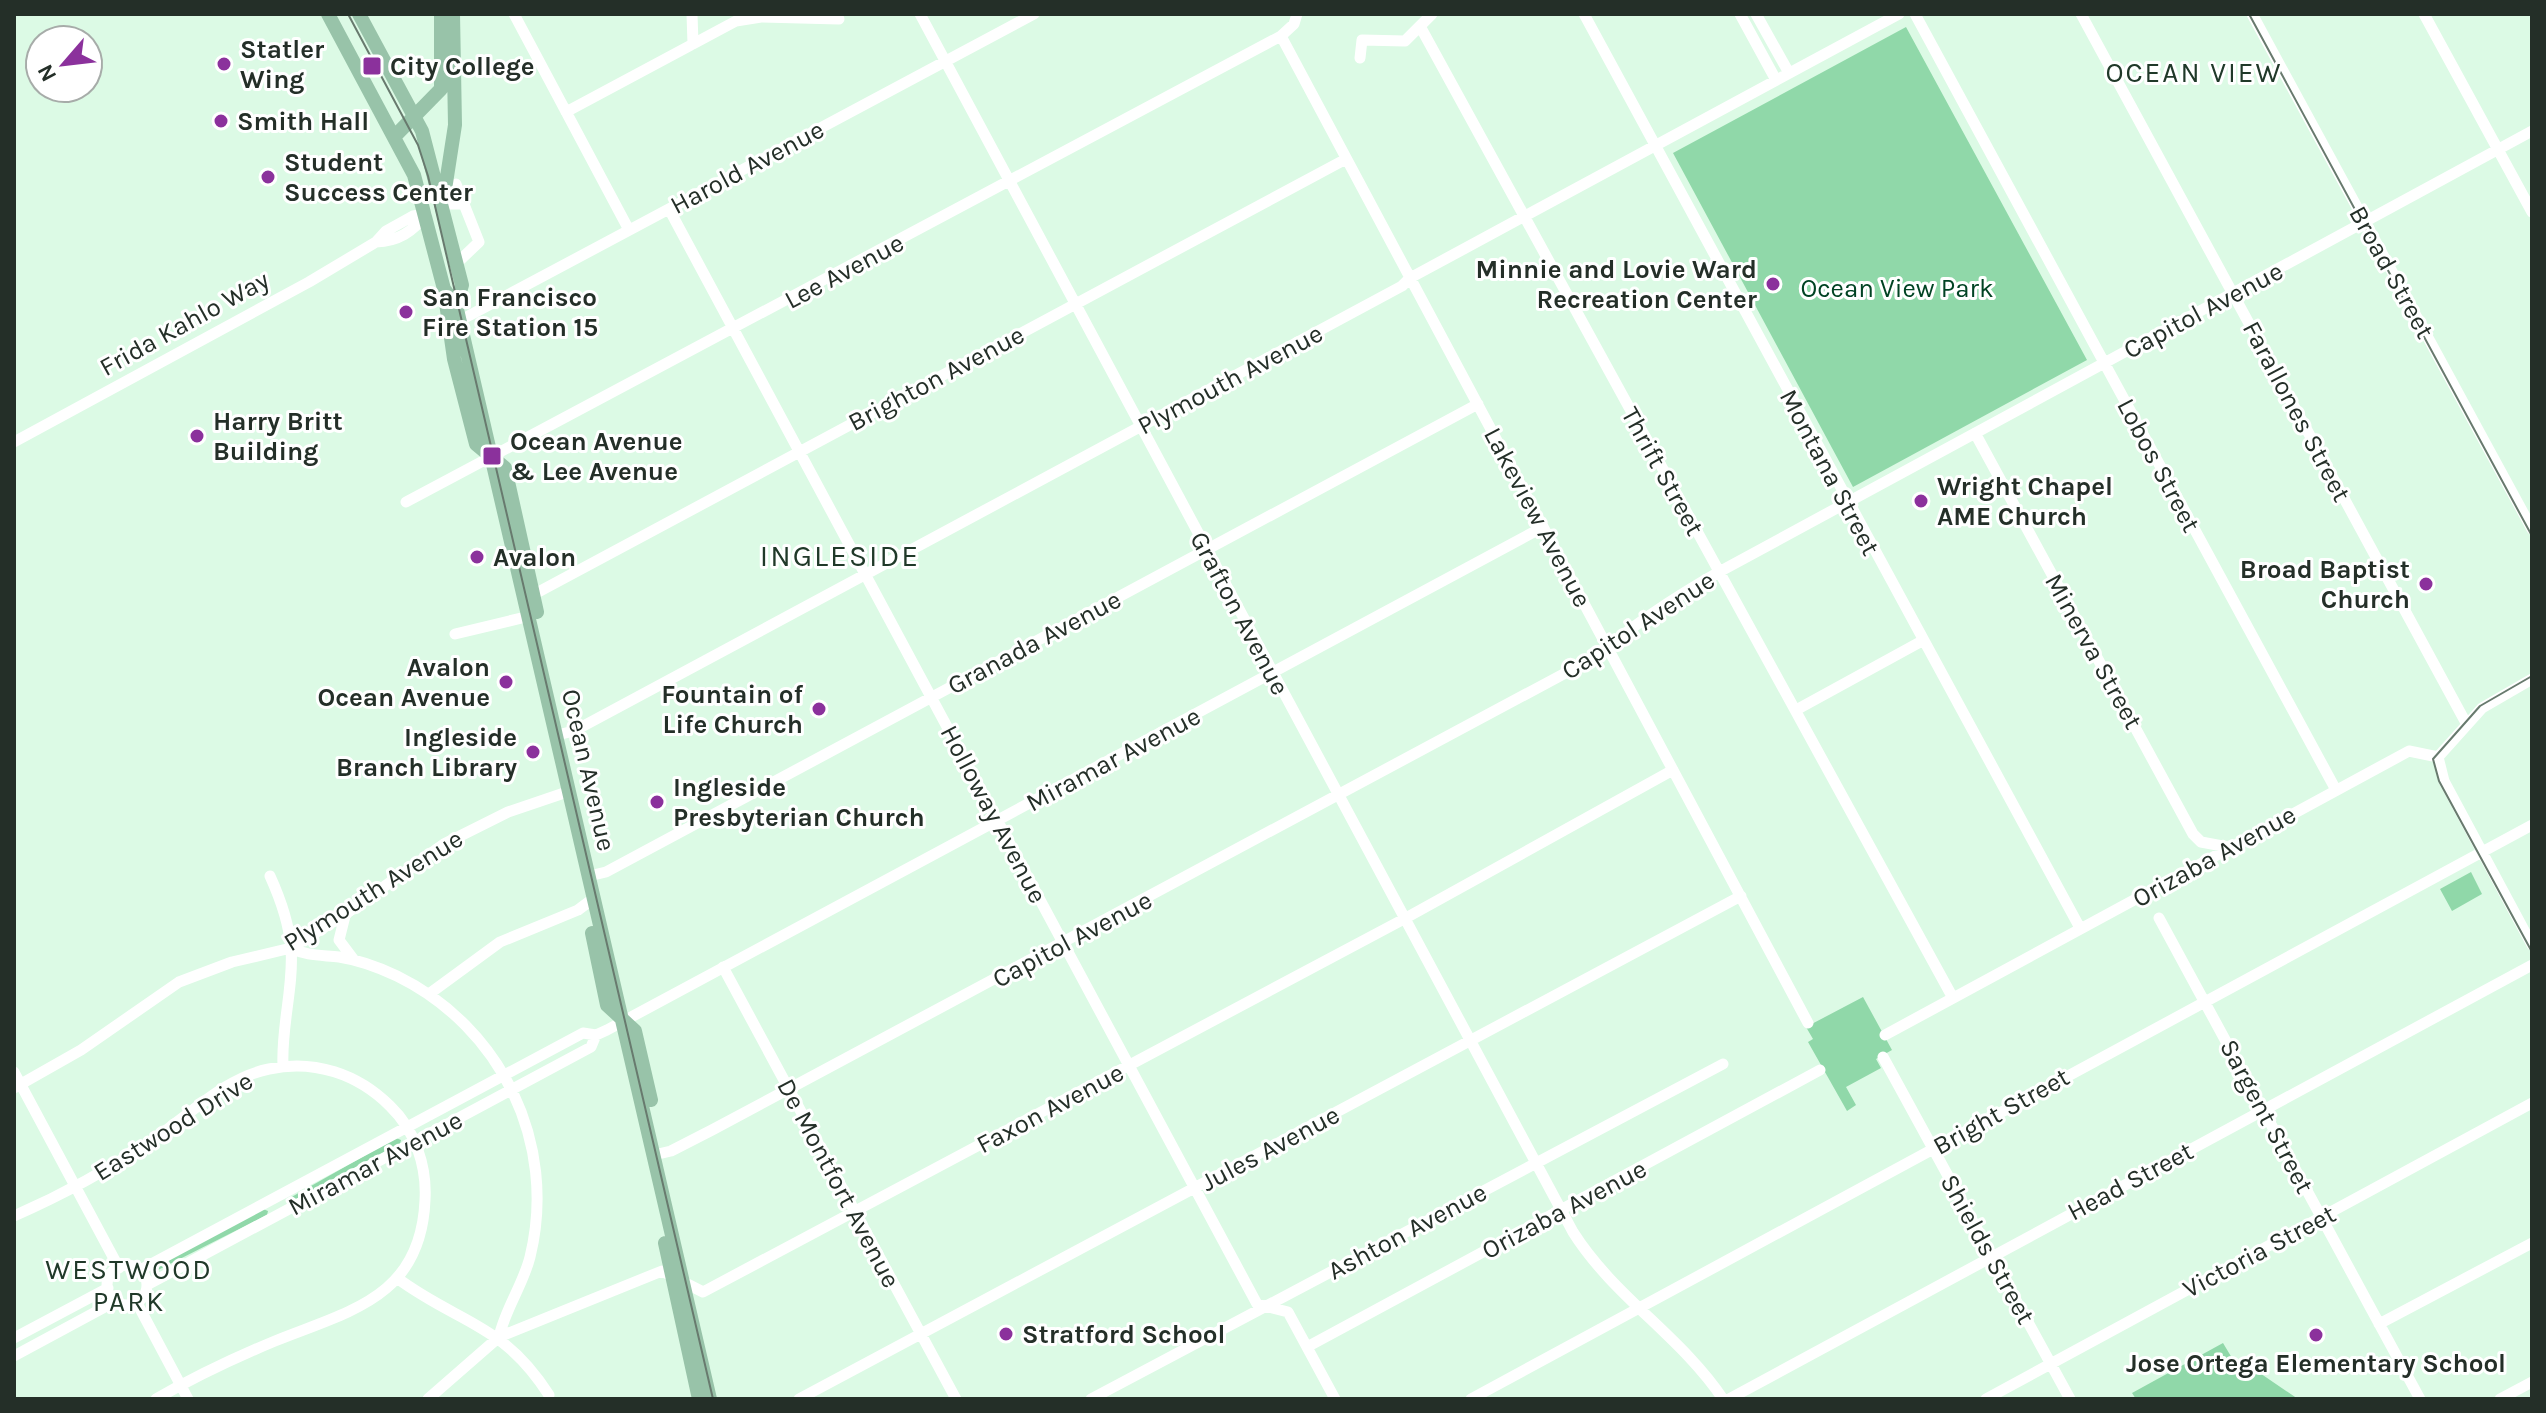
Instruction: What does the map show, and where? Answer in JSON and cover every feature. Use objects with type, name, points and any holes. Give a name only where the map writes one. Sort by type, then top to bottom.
[{"type":"main road","name":"Ocean Avenue","points":[[328,14],[434,210],[457,263],[462,285],[456,305]]},
{"type":"main road","name":"Ocean Avenue","points":[[359,14],[414,114],[434,210],[454,359],[476,444],[492,457]]},
{"type":"main road","points":[[395,136],[441,89],[441,14]]},
{"type":"main road","points":[[434,210],[455,125],[453,14]]},
{"type":"main road","name":"Ocean Avenue","points":[[444,289],[456,305],[492,457],[539,624],[538,652]]},
{"type":"main road","name":"Ocean Avenue","points":[[530,597],[530,616],[594,898],[588,913],[607,1005],[635,1031],[659,1139],[654,1155],[668,1215],[699,1399]]},
{"type":"main road","name":"Ocean Avenue","points":[[677,1279],[710,1399]]},
{"type":"street","points":[[514,14],[629,230]]},
{"type":"street","points":[[692,14],[693,44]]},
{"type":"street","name":"Grafton Avenue","points":[[920,14],[1561,1210],[1595,1264],[1693,1360],[1723,1399]]},
{"type":"street","name":"Harold Avenue","points":[[459,321],[1034,14]]},
{"type":"street","points":[[1281,36],[1294,24],[1297,14]]},
{"type":"street","points":[[1360,58],[1362,40],[1405,41],[1432,14]]},
{"type":"street","name":"Montana Street","points":[[1584,14],[1646,125],[1653,147],[2080,928]]},
{"type":"street","points":[[1740,14],[1776,80]]},
{"type":"street","points":[[1756,14],[1789,73]]},
{"type":"street","name":"Plymouth Avenue","points":[[557,735],[574,731],[1141,427],[1899,14]]},
{"type":"street","name":"Lobos Street","points":[[1915,14],[2336,790]]},
{"type":"street","name":"Farallones Street","points":[[2081,14],[2466,723]]},
{"type":"street","name":"Broad Street","points":[[2252,14],[2532,529]]},
{"type":"street","points":[[2424,14],[2532,212]]},
{"type":"street","points":[[566,112],[693,44],[749,18],[839,19]]},
{"type":"street","name":"Thrift Street","points":[[1421,28],[1953,998]]},
{"type":"street","name":"Lakeview Avenue","points":[[1281,36],[1808,1023]]},
{"type":"street","name":"Lee Avenue","points":[[406,502],[1281,36]]},
{"type":"street","name":"Capitol Avenue","points":[[654,1155],[671,1151],[789,1089],[1337,796],[1608,647],[1660,606],[1719,572],[2532,131]]},
{"type":"street","name":"Brighton Avenue","points":[[530,597],[1346,159]]},
{"type":"street","points":[[456,184],[479,242],[457,263]]},
{"type":"street","points":[[434,210],[464,204]]},
{"type":"street","name":"Holloway Avenue","points":[[669,209],[1257,1304],[1288,1312],[1335,1399]]},
{"type":"street","name":"Frida Kahlo Way","points":[[14,442],[371,245],[391,242],[416,228],[434,210]]},
{"type":"street","name":"Granada Avenue","points":[[589,876],[609,870],[1478,404]]},
{"type":"street","name":"Minerva Street","points":[[1975,433],[2193,834],[2201,842],[2229,848]]},
{"type":"street","name":"Miramar Avenue","points":[[147,1285],[410,1134],[505,1075],[583,1033],[596,1035],[1543,527]]},
{"type":"street","points":[[455,634],[530,616]]},
{"type":"street","points":[[1796,710],[1922,641]]},
{"type":"street","points":[[2532,679],[2490,702],[2466,723],[2438,757],[2444,781],[2532,945]]},
{"type":"street","name":"Orizaba Avenue","points":[[1885,1035],[2409,751],[2438,757]]},
{"type":"street","name":"Faxon Avenue","points":[[428,1399],[499,1337],[662,1271],[703,1292],[1404,919],[1673,770]]},
{"type":"street","name":"Plymouth Avenue","points":[[18,1087],[81,1050],[179,982],[232,962],[291,948],[347,913],[444,844],[508,812],[570,791]]},
{"type":"street","name":"Bright Street","points":[[1471,1399],[2532,825]]},
{"type":"street","points":[[270,876],[283,908],[291,948],[283,1066]]},
{"type":"street","name":"Jules Avenue","points":[[799,1399],[1741,896]]},
{"type":"street","points":[[429,994],[500,942],[578,910],[594,898]]},
{"type":"street","points":[[347,913],[341,923],[339,940],[355,960]]},
{"type":"street","name":"Sargent Street","points":[[2159,918],[2420,1399]]},
{"type":"street","points":[[291,948],[307,954],[355,960],[392,974],[429,994],[479,1037],[505,1075],[533,1150],[537,1209],[527,1266],[499,1337]]},
{"type":"street","name":"Head Street","points":[[1729,1399],[2532,965]]},
{"type":"street","name":"De Montfort Avenue","points":[[723,967],[956,1399]]},
{"type":"street","name":"Miramar Avenue","points":[[140,1270],[410,1134],[512,1089],[591,1047],[596,1035]]},
{"type":"street","name":"Shields Street","points":[[1883,1057],[2070,1399]]},
{"type":"street","name":"Ashton Avenue","points":[[1091,1399],[1723,1064]]},
{"type":"street","name":"Eastwood Drive","points":[[14,1216],[75,1186],[151,1141],[237,1080],[283,1066],[319,1068],[353,1078],[383,1099],[410,1134]]},
{"type":"street","name":"Orizaba Avenue","points":[[1307,1347],[1820,1070]]},
{"type":"street","points":[[14,1072],[18,1087],[119,1268]]},
{"type":"street","name":"Victoria Street","points":[[1986,1399],[2532,1103]]},
{"type":"street","points":[[156,1399],[259,1348],[360,1309],[397,1278],[415,1246],[425,1209],[424,1174],[410,1134]]},
{"type":"street","points":[[2379,1324],[2532,1243]]},
{"type":"street","points":[[132,1266],[140,1270],[147,1285],[137,1303],[127,1305],[116,1301],[108,1288],[109,1278],[119,1268],[132,1266]]},
{"type":"street","points":[[397,1278],[499,1337],[528,1365],[549,1395]]},
{"type":"street","points":[[14,1338],[108,1288]]},
{"type":"street","points":[[14,1356],[116,1301]]},
{"type":"street","points":[[137,1303],[188,1399]]},
{"type":"street","points":[[2500,1399],[2532,1382]]},
{"type":"green space","name":"Ocean View Park","points":[[1906,27],[2087,360],[1853,487],[1673,153]]},
{"type":"green space","points":[[2471,872],[2482,894],[2452,911],[2440,889]]},
{"type":"green space","points":[[1863,997],[1892,1050],[1876,1059],[1881,1068],[1846,1087],[1856,1105],[1847,1111],[1808,1042],[1813,1039],[1806,1027]]},
{"type":"green space","points":[[396,1138],[401,1140],[400,1144],[292,1201],[288,1199]]},
{"type":"green space","points":[[263,1209],[268,1211],[267,1215],[156,1271],[156,1267]]},
{"type":"green space","points":[[2223,1343],[2232,1358],[2298,1399],[2136,1399],[2132,1393]]},
{"type":"tram line","points":[[348,14],[418,145],[428,176],[713,1399]]},
{"type":"tram line","points":[[2249,14],[2532,536]]},
{"type":"tram line","points":[[2532,676],[2480,706],[2433,759],[2439,781],[2532,952]]},
{"type":"place","name":"Statler Wing","points":[[224,64]]},
{"type":"place","name":"City College","points":[[372,66]]},
{"type":"place","name":"Smith Hall","points":[[221,121]]},
{"type":"place","name":"Student Success Center","points":[[268,177]]},
{"type":"place","name":"Minnie and Lovie Ward Recreation Center","points":[[1773,284]]},
{"type":"place","name":"San Francisco Fire Station 15","points":[[406,312]]},
{"type":"place","name":"Harry Britt Building","points":[[197,436]]},
{"type":"place","name":"Ocean Avenue & Lee Avenue","points":[[492,456]]},
{"type":"place","name":"Wright Chapel AME Church","points":[[1921,501]]},
{"type":"place","name":"Avalon","points":[[477,557]]},
{"type":"place","name":"Broad Baptist Church","points":[[2426,584]]},
{"type":"place","name":"Avalon Ocean Avenue","points":[[506,682]]},
{"type":"place","name":"Fountain of Life Church","points":[[819,709]]},
{"type":"place","name":"Ingleside Branch Library","points":[[533,752]]},
{"type":"place","name":"Ingleside Presbyterian Church","points":[[657,802]]},
{"type":"place","name":"Stratford School","points":[[1006,1334]]},
{"type":"place","name":"Jose Ortega Elementary School","points":[[2316,1335]]},
{"type":"district","name":"OCEAN VIEW","points":[[2194,72]]},
{"type":"district","name":"INGLESIDE","points":[[840,556]]},
{"type":"district","name":"WESTWOOD PARK","points":[[129,1285]]}]
